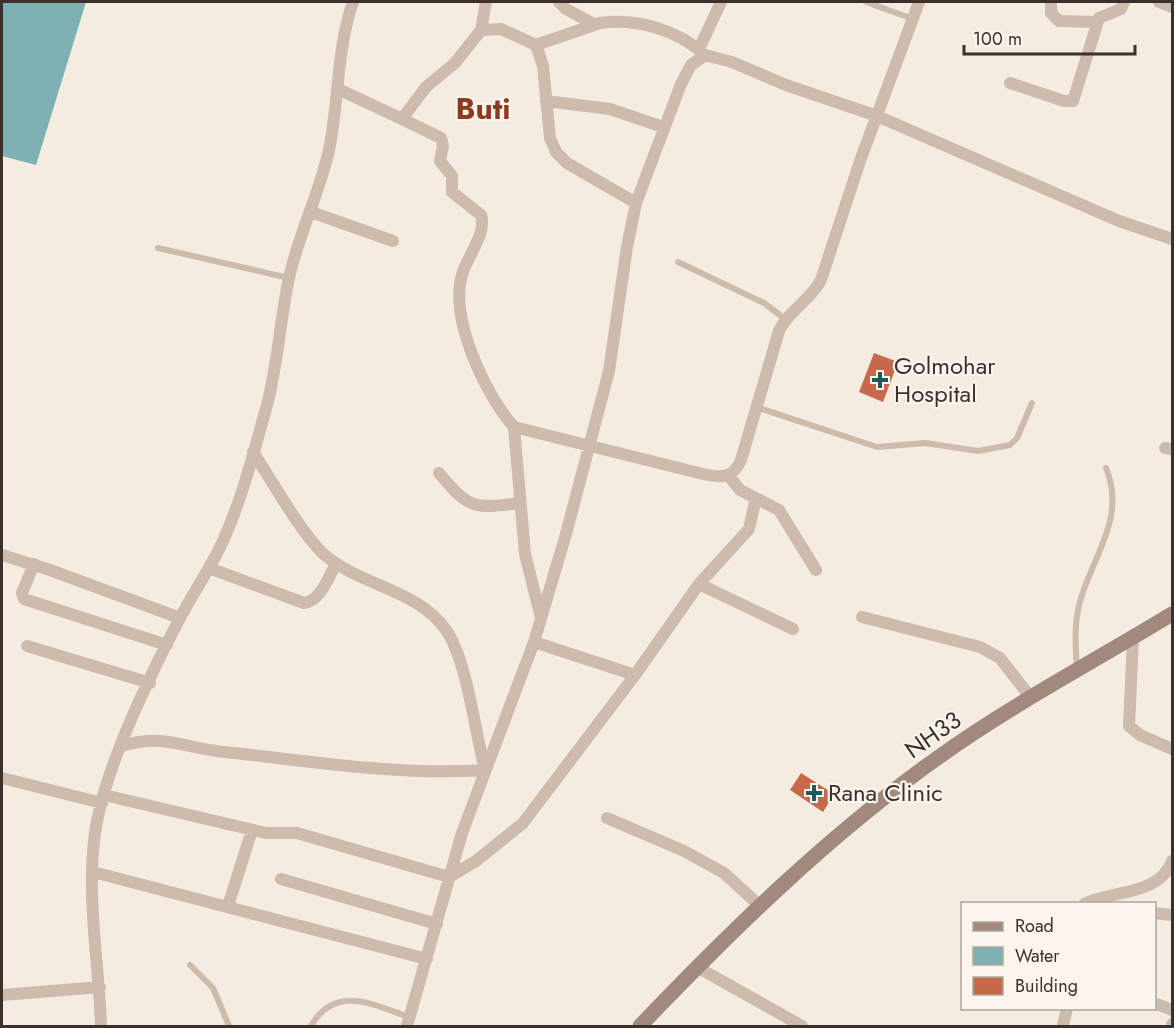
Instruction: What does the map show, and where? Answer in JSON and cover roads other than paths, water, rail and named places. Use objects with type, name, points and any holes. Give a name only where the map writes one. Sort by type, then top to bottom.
[{"type":"main road","name":"NH33","points":[[640,1026],[760,906],[881,800],[961,742],[1173,614]]},
{"type":"street","points":[[101,1026],[93,873],[95,834],[103,799],[121,746],[167,645],[209,568],[238,504],[277,360],[295,252],[311,212],[330,144],[343,34],[353,2]]},
{"type":"street","points":[[402,119],[426,87],[455,63],[481,30],[486,2]]},
{"type":"street","points":[[559,2],[566,9],[594,24]]},
{"type":"street","points":[[409,1022],[449,877],[485,770],[534,642],[591,447],[609,371],[627,247],[636,203],[663,127],[691,65],[702,52],[721,2]]},
{"type":"street","points":[[338,89],[441,138],[443,146],[440,160],[452,176],[452,192],[481,215],[482,229],[461,279],[460,303],[468,340],[481,377],[499,411],[514,427],[720,478],[729,476],[736,470],[741,460],[755,407],[785,319],[814,293],[821,280],[919,2]]},
{"type":"street","points":[[1051,2],[1051,13],[1059,21],[1097,22]]},
{"type":"street","points":[[1010,83],[1064,101],[1073,101],[1097,22],[1101,15],[1117,11],[1124,2]]},
{"type":"street","points":[[1159,2],[1173,7]]},
{"type":"street","points":[[481,30],[501,29],[536,45],[594,24],[611,21],[648,26],[675,34],[702,52],[786,85],[877,116],[1119,220],[1173,239]]},
{"type":"street","points":[[536,45],[543,66],[550,138],[556,152],[567,163],[636,203]]},
{"type":"street","points":[[546,101],[610,109],[663,127]]},
{"type":"street","points":[[311,212],[393,241]]},
{"type":"street","points":[[514,427],[525,554],[541,619]]},
{"type":"street","points":[[253,452],[325,555],[349,572],[410,600],[446,629],[457,653],[485,770]]},
{"type":"street","points":[[438,472],[467,503],[496,506],[520,503]]},
{"type":"street","points":[[729,476],[740,489],[779,510],[816,570]]},
{"type":"street","points":[[2,778],[252,830],[314,837],[449,877],[477,861],[523,823],[635,675],[699,584],[749,529],[756,498]]},
{"type":"street","points":[[2,555],[34,564],[180,618]]},
{"type":"street","points":[[34,564],[22,592],[24,599],[167,645]]},
{"type":"street","points":[[209,568],[304,603],[317,597],[336,564]]},
{"type":"street","points":[[699,584],[793,629]]},
{"type":"street","points":[[862,616],[980,647],[1000,658],[1031,698]]},
{"type":"street","points":[[1133,638],[1128,726],[1140,735],[1173,749]]},
{"type":"street","points":[[534,642],[635,675]]},
{"type":"street","points":[[27,646],[150,683]]},
{"type":"street","points":[[121,746],[141,741],[167,740],[220,752],[408,772],[485,770]]},
{"type":"street","points":[[607,818],[684,851],[724,873],[760,906]]},
{"type":"street","points":[[228,906],[252,830]]},
{"type":"street","points":[[1088,902],[1155,884],[1168,872],[1173,861]]},
{"type":"street","points":[[93,873],[228,906],[427,960]]},
{"type":"street","points":[[281,879],[437,924]]},
{"type":"street","points":[[1156,913],[1173,915]]},
{"type":"street","points":[[697,967],[802,1026]]},
{"type":"street","points":[[2,995],[100,987]]},
{"type":"street","points":[[1156,1003],[1173,1010]]},
{"type":"street","points":[[1063,1026],[1067,1010]]},
{"type":"lane","points":[[866,2],[913,19]]},
{"type":"lane","points":[[158,248],[289,278]]},
{"type":"lane","points":[[678,262],[764,303],[785,319]]},
{"type":"lane","points":[[755,407],[877,447],[925,443],[978,451],[1010,445],[1017,438],[1032,402]]},
{"type":"lane","points":[[1078,670],[1076,621],[1081,599],[1110,523],[1115,501],[1114,486],[1106,468]]},
{"type":"lane","points":[[190,965],[213,988],[229,1026]]},
{"type":"lane","points":[[310,1026],[326,1007],[338,1001],[370,1003],[409,1022]]},
{"type":"water","points":[[2,2],[86,2],[36,165],[2,156]]},
{"type":"place","name":"Golmohar Hospital","points":[[880,380]]},
{"type":"place","name":"Rana Clinic","points":[[814,793]]},
{"type":"district","name":"Buti","points":[[483,109]]}]
